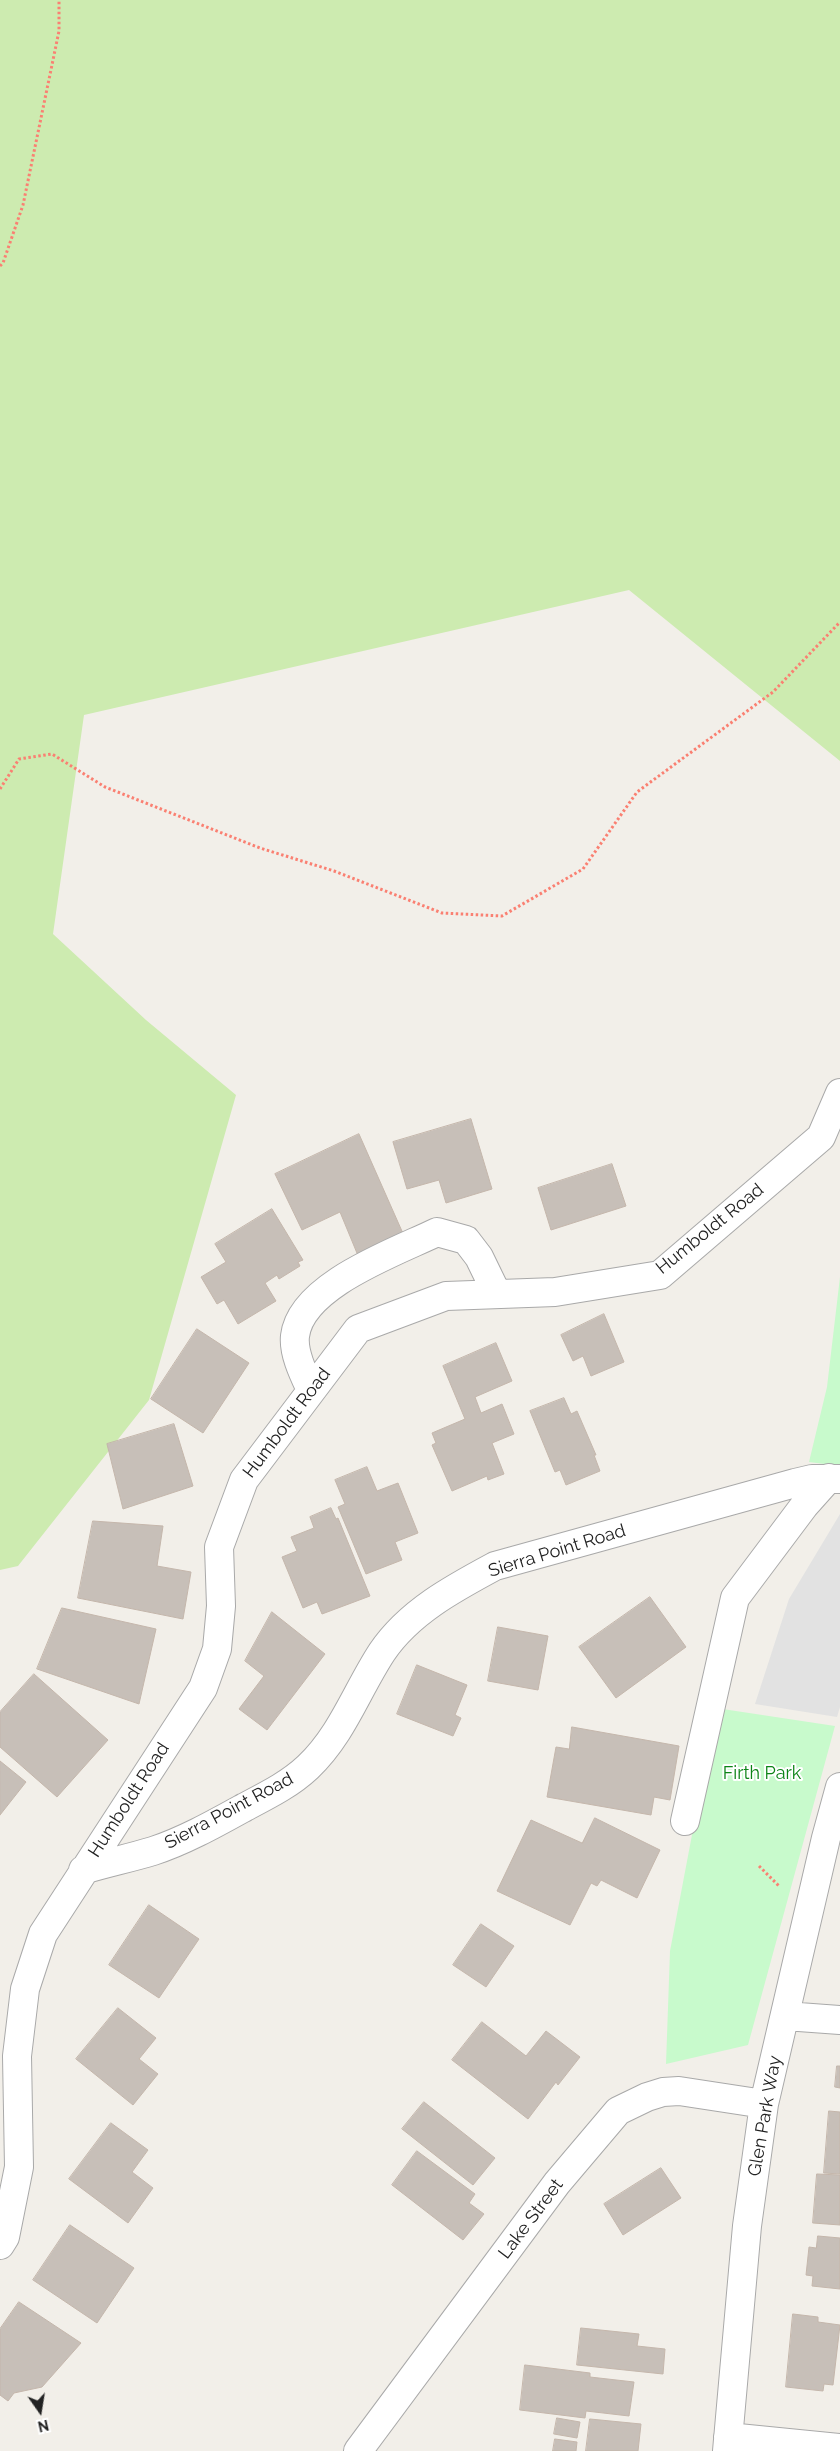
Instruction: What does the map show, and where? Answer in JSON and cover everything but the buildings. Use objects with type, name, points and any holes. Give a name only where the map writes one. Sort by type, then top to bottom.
[{"type":"street","name":"Humboldt Road","points":[[0,2245],[5,2237],[19,2167],[17,2056],[11,2007],[25,1989],[43,1934],[202,1688],[218,1650],[221,1606],[219,1547],[244,1480],[358,1329],[446,1296],[555,1292],[660,1275],[821,1137],[840,1093]]},
{"type":"street","points":[[311,1390],[300,1364],[294,1337],[302,1312],[332,1284],[438,1232],[466,1240],[479,1257],[497,1294]]},
{"type":"street","points":[[685,1821],[735,1598],[804,1506],[834,1479]]},
{"type":"street","name":"Sierra Point Road","points":[[83,1870],[154,1850],[213,1824],[292,1781],[310,1765],[330,1740],[382,1652],[399,1632],[419,1612],[455,1587],[495,1566],[795,1483],[834,1479]]},
{"type":"street","name":"Glen Park Way","points":[[727,2444],[747,2226],[764,2104],[826,1838],[840,1787]]},
{"type":"street","points":[[784,2016],[840,2020]]},
{"type":"street","name":"Lake Street","points":[[358,2451],[557,2183],[618,2111],[647,2097],[663,2092],[679,2091],[764,2104]]},
{"type":"street","points":[[727,2444],[840,2448]]},
{"type":"path","points":[[0,266],[3,263],[23,205],[59,31],[58,0]]},
{"type":"path","points":[[0,789],[19,759],[52,754],[105,787],[260,848],[334,872],[442,914],[502,916],[583,869],[637,792],[773,692],[840,622]]},
{"type":"green space","points":[[0,0],[840,0],[840,761],[629,590],[84,715],[53,934],[146,1020],[236,1095],[149,1400],[18,1566],[0,1570]]},
{"type":"green space","points":[[840,1277],[840,1466],[809,1462],[827,1387]]},
{"type":"green space","name":"Firth Park","points":[[716,1708],[835,1726],[748,2045],[666,2064],[670,1951]]},
{"type":"shaded area","points":[[840,1514],[840,1707],[837,1717],[755,1704],[789,1599]]}]
